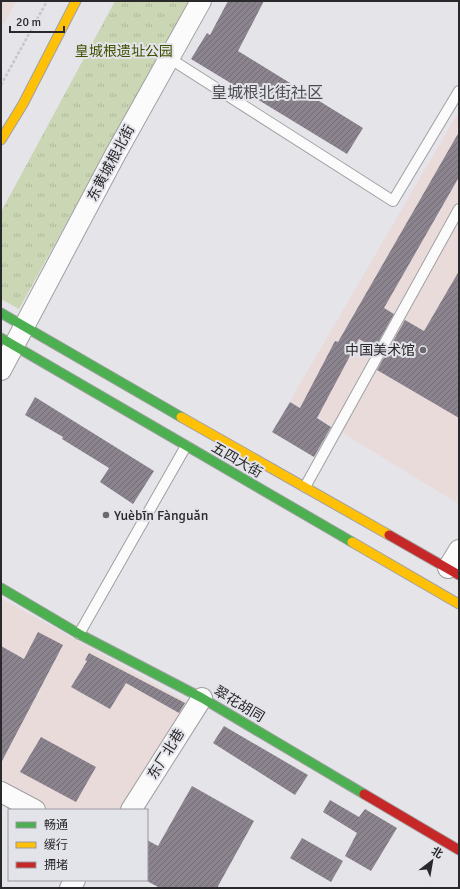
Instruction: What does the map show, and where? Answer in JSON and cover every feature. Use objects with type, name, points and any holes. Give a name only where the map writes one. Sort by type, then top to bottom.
[{"type":"main road","points":[[1,140],[23,104],[76,1]]},
{"type":"main road","name":"五四大街","points":[[1,313],[454,572]]},
{"type":"main road","name":"五四大街","points":[[8,342],[459,604]]},
{"type":"main road","name":"翠花胡同","points":[[1,588],[80,634],[202,698],[459,850]]},
{"type":"street","name":"东黄城根北街","points":[[1,370],[8,342],[24,327],[115,155],[201,1]]},
{"type":"street","points":[[454,572],[459,550]]},
{"type":"street","name":"东厂北巷","points":[[133,809],[202,698]]},
{"type":"street","points":[[1,792],[33,809]]},
{"type":"lane","points":[[169,58],[393,200],[459,91]]},
{"type":"lane","points":[[305,487],[459,209]]},
{"type":"lane","points":[[80,634],[186,446]]},
{"type":"path","points":[[1,85],[47,1]]},
{"type":"shaded area","points":[[1,1],[17,1],[1,28]]},
{"type":"shaded area","name":"中国美术馆","points":[[459,111],[459,504],[290,401]]},
{"type":"shaded area","points":[[1,598],[187,702],[128,809],[35,809],[1,790]]},
{"type":"green space","name":"皇城根遗址公园","points":[[115,1],[189,1],[19,309],[1,299],[1,212]]},
{"type":"building","points":[[228,1],[264,1],[238,51],[363,128],[347,154],[191,59],[207,33],[210,35]]},
{"type":"building","points":[[459,132],[459,177],[384,308],[394,314],[375,348],[359,339],[317,418],[331,427],[314,457],[272,432],[290,402],[300,408],[335,341],[338,342]]},
{"type":"building","name":"中国美术馆","points":[[459,271],[459,418],[377,370],[405,320],[424,331]]},
{"type":"building","points":[[35,397],[154,471],[133,504],[100,482],[109,468],[62,439],[63,437],[25,415]]},
{"type":"building","points":[[38,632],[63,645],[1,763],[1,646],[24,659]]},
{"type":"building","points":[[89,653],[185,703],[179,713],[126,683],[110,709],[71,687],[87,661],[85,660]]},
{"type":"building","points":[[224,726],[308,775],[295,795],[213,743]]},
{"type":"building","points":[[41,737],[96,767],[76,802],[20,772]]},
{"type":"building","points":[[192,786],[254,821],[217,888],[160,888],[147,881],[148,841],[158,846]]},
{"type":"building","points":[[330,800],[359,817],[365,809],[397,828],[371,871],[345,856],[357,833],[323,812]]},
{"type":"building","points":[[302,838],[343,861],[331,882],[290,858]]},
{"type":"traffic: fast","points":[[1,313],[181,417]]},
{"type":"traffic: fast","points":[[1,338],[352,542]]},
{"type":"traffic: fast","points":[[1,588],[79,634],[202,698],[364,794]]},
{"type":"traffic: slow","points":[[1,140],[23,104],[76,1]]},
{"type":"traffic: slow","points":[[181,417],[389,535]]},
{"type":"traffic: slow","points":[[352,542],[459,604]]},
{"type":"traffic: jam","points":[[389,535],[459,575]]},
{"type":"traffic: jam","points":[[364,794],[459,850]]},
{"type":"place","name":"中国美术馆","points":[[423,350]]},
{"type":"place","name":"Yuèbīn Fànguǎn","points":[[106,515]]},
{"type":"district","name":"皇城根北街社区","points":[[267,93]]}]
